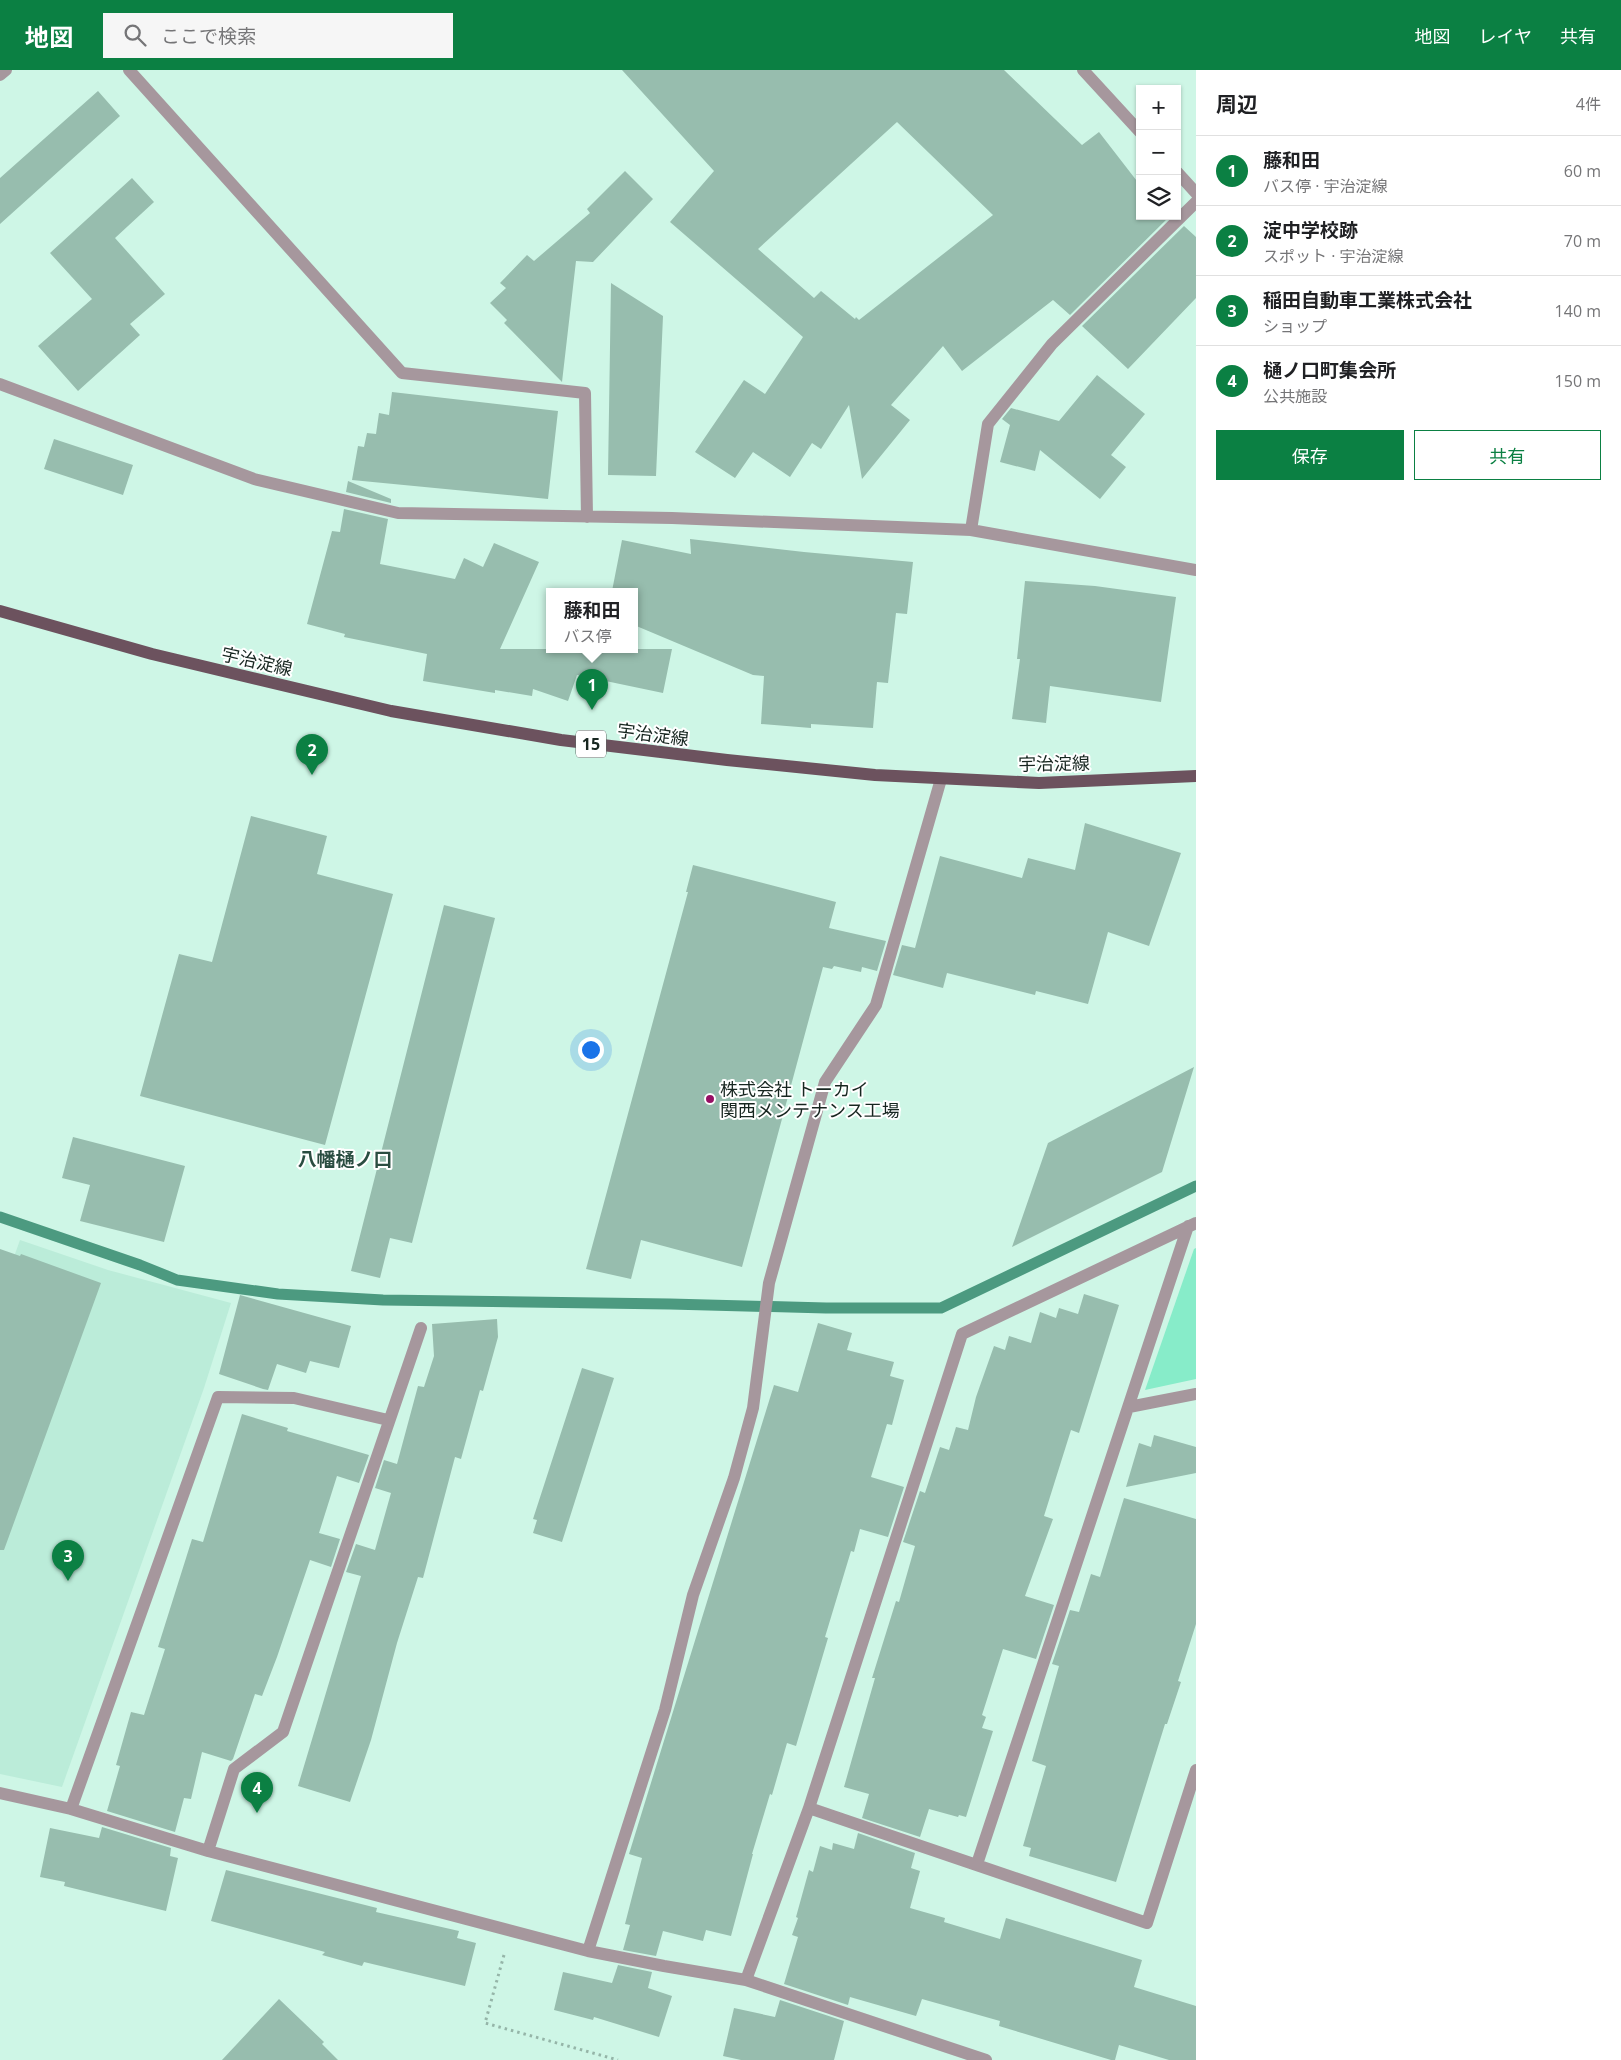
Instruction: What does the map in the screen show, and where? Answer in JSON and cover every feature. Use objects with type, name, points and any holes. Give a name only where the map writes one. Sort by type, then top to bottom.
[{"type":"main road","name":"宇治淀線","points":[[0,611],[152,654],[400,712],[561,740],[736,761],[875,775],[941,779],[1039,782],[1196,776]]},
{"type":"street","points":[[0,76],[6,70]]},
{"type":"street","points":[[129,70],[402,373],[585,393],[587,517]]},
{"type":"street","points":[[1083,70],[1138,130]]},
{"type":"street","points":[[1180,175],[1196,193]]},
{"type":"street","points":[[971,530],[988,424],[1052,344],[1196,202]]},
{"type":"street","points":[[0,384],[254,479],[398,513],[672,518],[971,530],[1196,570]]},
{"type":"street","points":[[588,1951],[665,1710],[694,1595],[734,1478],[751,1417],[769,1283],[825,1082],[876,1005],[941,779]]},
{"type":"street","points":[[746,1980],[809,1808],[962,1334],[1192,1224]]},
{"type":"street","points":[[977,1864],[1192,1224]]},
{"type":"street","points":[[208,1851],[234,1768],[283,1732],[421,1328]]},
{"type":"street","points":[[1129,1407],[1196,1394]]},
{"type":"street","points":[[71,1809],[218,1397],[294,1398],[388,1420]]},
{"type":"street","points":[[809,1808],[1147,1923],[1196,1770]]},
{"type":"street","points":[[0,1792],[71,1809],[208,1851],[588,1951],[746,1980],[986,2060]]},
{"type":"path","points":[[511,1931],[485,2023],[618,2060]]},
{"type":"shaded area","points":[[20,1240],[108,1270],[231,1303],[204,1388],[62,1787],[0,1774],[0,1296]]},
{"type":"green space","points":[[1196,1248],[1196,1379],[1145,1390],[1194,1249]]},
{"type":"building","points":[[622,70],[1004,70],[1082,145],[1099,132],[1136,180],[1136,220],[1166,220],[1070,315],[1053,300],[962,371],[943,346],[891,405],[910,420],[862,479],[849,405],[821,449],[812,443],[790,477],[753,452],[735,478],[695,452],[744,380],[765,394],[803,337],[670,222],[714,171]],"holes":[[[897,122],[993,215],[859,320],[856,317],[855,319],[821,291],[814,298],[758,249]]]},
{"type":"building","points":[[98,91],[120,116],[0,224],[0,178]]},
{"type":"building","points":[[625,171],[653,199],[593,262],[576,261],[562,382],[504,323],[507,320],[490,303],[506,288],[500,283],[527,255],[534,261],[590,213],[587,209]]},
{"type":"building","points":[[132,178],[154,202],[115,238],[165,294],[130,324],[140,335],[78,391],[38,346],[92,299],[50,253]]},
{"type":"building","points":[[1184,226],[1196,237],[1196,298],[1128,369],[1082,326]]},
{"type":"building","points":[[611,283],[663,316],[656,476],[608,475]]},
{"type":"building","points":[[1097,375],[1145,414],[1111,455],[1126,467],[1100,499],[1040,450],[1035,471],[1000,462],[1010,425],[1002,419],[1011,408],[1059,421]]},
{"type":"building","points":[[392,392],[558,411],[548,499],[352,480],[358,446],[364,447],[367,433],[376,434],[379,413],[389,415]]},
{"type":"building","points":[[54,439],[133,465],[123,495],[44,469]]},
{"type":"building","points":[[348,481],[391,499],[391,503],[346,492]]},
{"type":"building","points":[[344,509],[388,519],[380,564],[455,579],[464,558],[483,567],[494,543],[539,562],[500,649],[546,649],[546,653],[638,653],[638,649],[672,649],[663,693],[577,675],[568,701],[533,689],[532,696],[495,690],[495,693],[423,681],[427,654],[344,637],[345,634],[307,624],[332,531],[340,532]]},
{"type":"building","points":[[690,539],[913,562],[907,614],[896,613],[888,683],[877,682],[873,728],[811,724],[811,728],[761,724],[764,676],[753,675],[638,627],[638,588],[613,588],[622,540],[691,554]]},
{"type":"building","points":[[1025,581],[1095,586],[1176,597],[1161,702],[1050,686],[1046,723],[1012,719],[1020,659],[1017,659]]},
{"type":"building","points":[[251,816],[327,836],[317,874],[393,894],[325,1145],[140,1096],[179,954],[212,962]]},
{"type":"building","points":[[1085,823],[1181,853],[1149,946],[1108,932],[1088,1004],[1036,991],[1035,995],[947,973],[943,988],[893,975],[902,945],[915,948],[940,856],[1022,878],[1028,858],[1075,870]]},
{"type":"building","name":"株式会社 トーカイ 関西メンテナンス工場","points":[[693,865],[836,902],[829,928],[886,941],[877,971],[862,967],[861,972],[834,966],[832,969],[823,967],[742,1267],[641,1240],[631,1279],[586,1269],[688,892],[686,892]]},
{"type":"building","points":[[444,905],[495,918],[412,1243],[390,1238],[380,1278],[351,1271]]},
{"type":"building","points":[[1194,1067],[1162,1172],[1012,1247],[1048,1143]]},
{"type":"building","points":[[73,1137],[185,1166],[164,1242],[80,1221],[90,1185],[62,1178]]},
{"type":"building","points":[[0,1249],[20,1256],[21,1254],[101,1283],[4,1550],[0,1550]]},
{"type":"building","points":[[1084,1294],[1119,1305],[1079,1433],[1071,1430],[1044,1516],[1053,1519],[1025,1596],[1054,1605],[1036,1659],[1003,1649],[982,1715],[986,1717],[982,1728],[993,1731],[966,1817],[959,1815],[958,1817],[929,1809],[920,1837],[862,1818],[869,1794],[844,1787],[875,1678],[872,1678],[896,1601],[899,1602],[915,1546],[903,1542],[920,1491],[925,1493],[940,1447],[949,1450],[956,1427],[968,1430],[976,1397],[994,1346],[1005,1350],[1009,1336],[1031,1343],[1040,1312],[1056,1318],[1059,1308],[1078,1314]]},
{"type":"building","points":[[240,1295],[351,1326],[339,1368],[310,1361],[306,1373],[277,1364],[268,1390],[219,1374]]},
{"type":"building","points":[[497,1319],[498,1337],[483,1391],[480,1390],[461,1459],[455,1457],[423,1578],[418,1577],[397,1643],[371,1740],[350,1802],[298,1786],[361,1576],[346,1572],[356,1544],[375,1550],[391,1493],[375,1488],[384,1460],[397,1464],[418,1386],[424,1387],[434,1356],[432,1324]]},
{"type":"building","points":[[818,1323],[852,1333],[847,1350],[894,1362],[890,1376],[904,1380],[892,1425],[887,1424],[871,1477],[904,1487],[888,1537],[860,1529],[854,1552],[851,1551],[825,1637],[828,1638],[796,1746],[787,1743],[752,1854],[731,1936],[706,1930],[703,1941],[663,1931],[656,1956],[623,1950],[630,1925],[625,1924],[642,1858],[629,1854],[774,1385],[798,1392]]},
{"type":"building","points":[[582,1368],[614,1378],[562,1542],[533,1533],[537,1520],[533,1519]]},
{"type":"building","points":[[242,1414],[288,1428],[287,1431],[369,1455],[359,1483],[337,1476],[319,1533],[340,1539],[331,1567],[310,1560],[262,1696],[255,1694],[233,1759],[231,1761],[202,1752],[191,1799],[184,1798],[175,1832],[107,1811],[120,1766],[116,1765],[131,1712],[144,1715],[165,1649],[158,1647],[192,1539],[203,1542]]},
{"type":"building","points":[[1154,1435],[1196,1447],[1196,1473],[1126,1487],[1139,1443],[1151,1447]]},
{"type":"building","points":[[1124,1498],[1196,1519],[1196,1624],[1178,1681],[1181,1682],[1167,1724],[1165,1724],[1116,1882],[1029,1856],[1031,1848],[1023,1846],[1046,1766],[1032,1761],[1059,1666],[1052,1664],[1070,1610],[1079,1612],[1091,1574],[1100,1577]]},
{"type":"building","points":[[102,1827],[171,1848],[170,1856],[178,1858],[166,1911],[64,1886],[65,1882],[40,1877],[50,1828],[99,1838]]},
{"type":"building","points":[[858,1833],[915,1853],[911,1868],[920,1871],[910,1908],[945,1918],[944,1922],[1000,1939],[1006,1918],[1142,1960],[1134,1987],[1196,2006],[1196,2060],[1169,2060],[1119,2045],[1115,2060],[1111,2060],[999,2026],[1000,2021],[922,1999],[916,2016],[850,1997],[848,2005],[784,1984],[798,1937],[792,1935],[798,1918],[796,1917],[809,1870],[813,1872],[820,1846],[832,1850],[833,1843],[854,1849]]},
{"type":"building","points":[[226,1870],[377,1908],[376,1912],[459,1931],[457,1938],[476,1943],[465,1986],[364,1962],[362,1966],[322,1955],[325,1952],[211,1921]]},
{"type":"building","points":[[618,1965],[652,1972],[648,1988],[672,1996],[659,2037],[594,2017],[593,2020],[554,2010],[563,1972],[612,1983]]},
{"type":"building","points":[[279,1999],[324,2042],[322,2044],[338,2060],[222,2060]]},
{"type":"building","points":[[780,2000],[844,2021],[834,2060],[741,2060],[723,2056],[734,2008],[775,2017]]},
{"type":"waterway","points":[[0,1217],[140,1265],[177,1280],[278,1294],[383,1300],[826,1308],[941,1308],[1196,1186]]},
{"type":"place","name":"藤和田","points":[[592,710]]},
{"type":"place","name":"淀中学校跡","points":[[312,775]]},
{"type":"place","name":"株式会社 トーカイ 関西メンテナンス工場","points":[[710,1099]]},
{"type":"place","name":"稲田自動車工業株式会社","points":[[68,1581]]},
{"type":"place","name":"樋ノ口町集会所","points":[[257,1813]]},
{"type":"district","name":"八幡樋ノ口","points":[[345,1159]]}]
